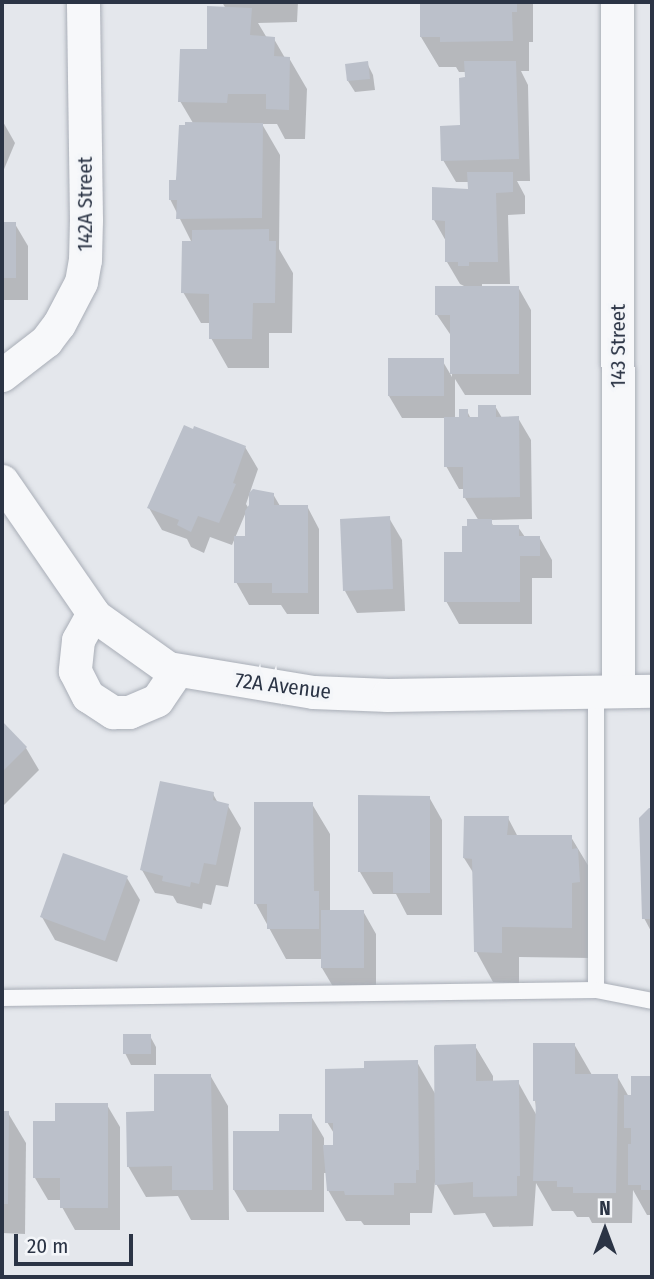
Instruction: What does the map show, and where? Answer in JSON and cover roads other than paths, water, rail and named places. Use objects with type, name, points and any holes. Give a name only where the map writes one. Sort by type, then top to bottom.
[{"type":"street","name":"142A Street","points":[[2,375],[46,341],[59,324],[81,282],[85,260],[86,220],[83,2]]},
{"type":"street","name":"143 Street","points":[[607,691],[617,2]]},
{"type":"street","name":"72A Avenue","points":[[2,481],[93,613],[168,668],[261,685],[388,695],[652,691]]},
{"type":"street","points":[[93,613],[78,640],[75,671],[88,696],[113,712],[129,712],[157,701],[177,670]]},
{"type":"lane","points":[[596,990],[607,691]]},
{"type":"lane","points":[[2,998],[596,990],[652,1001]]}]
